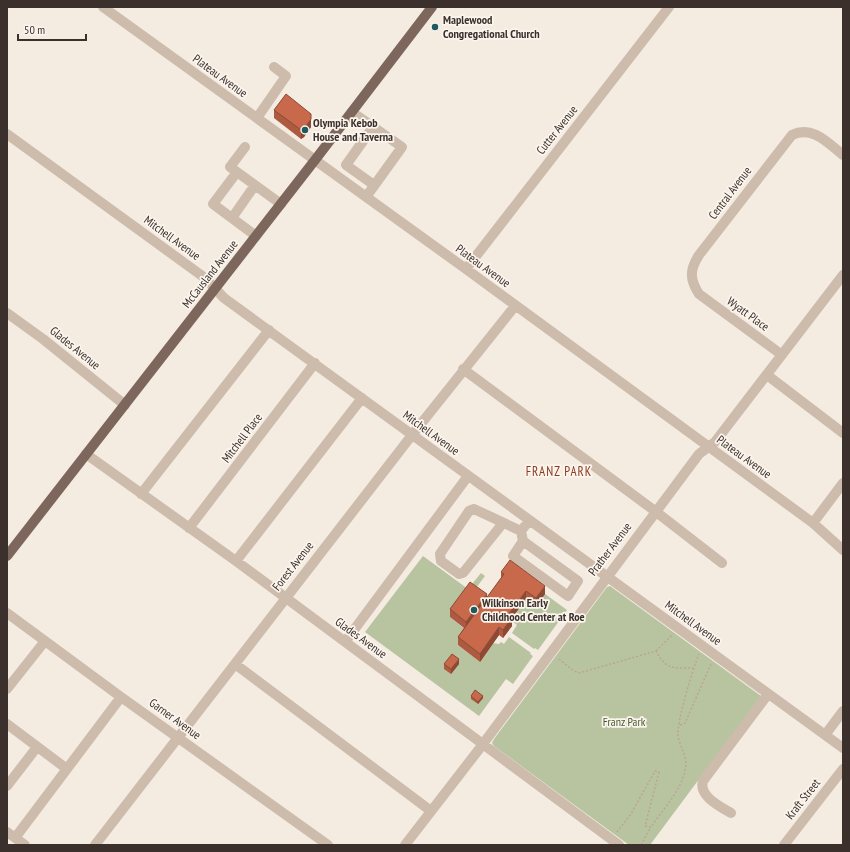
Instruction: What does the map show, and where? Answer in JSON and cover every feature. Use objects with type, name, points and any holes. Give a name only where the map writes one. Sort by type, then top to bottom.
[{"type":"main road","name":"McCausland Avenue","points":[[7,556],[432,7]]},
{"type":"street","name":"Plateau Avenue","points":[[103,7],[466,269],[813,523],[843,550]]},
{"type":"street","name":"Cutter Avenue","points":[[466,269],[668,7]]},
{"type":"street","points":[[257,118],[286,76],[274,67]]},
{"type":"street","points":[[352,112],[402,147],[366,197]]},
{"type":"street","points":[[373,126],[346,165],[374,185]]},
{"type":"street","name":"Central Avenue","points":[[699,294],[694,287],[692,274],[693,265],[699,255],[792,135],[799,131],[818,135],[843,155]]},
{"type":"street","name":"Mitchell Avenue","points":[[7,134],[205,278],[224,298],[843,748]]},
{"type":"street","points":[[245,147],[230,167],[281,204]]},
{"type":"street","points":[[236,172],[213,204],[256,236]]},
{"type":"street","points":[[232,218],[255,185]]},
{"type":"street","name":"Prather Avenue","points":[[405,845],[483,744],[655,511],[699,454],[715,442],[843,274]]},
{"type":"street","name":"Wyatt Place","points":[[699,294],[782,355]]},
{"type":"street","name":"Forest Avenue","points":[[95,845],[463,369],[515,306]]},
{"type":"street","name":"Glades Avenue","points":[[7,313],[44,339],[125,405]]},
{"type":"street","points":[[141,494],[269,330]]},
{"type":"street","name":"Mitchell Place","points":[[189,528],[315,363]]},
{"type":"street","points":[[463,369],[655,511],[722,563]]},
{"type":"street","points":[[767,375],[843,433]]},
{"type":"street","points":[[236,561],[362,398]]},
{"type":"street","name":"Glades Avenue","points":[[86,454],[236,561],[619,845]]},
{"type":"street","points":[[345,642],[468,476]]},
{"type":"street","points":[[813,523],[843,483]]},
{"type":"street","points":[[503,523],[463,573],[459,574],[441,560],[440,554],[469,511],[474,509],[521,531]]},
{"type":"street","points":[[523,541],[513,556],[568,596],[578,581],[523,541],[521,531],[529,521]]},
{"type":"street","name":"Garner Avenue","points":[[7,614],[328,845]]},
{"type":"street","points":[[7,689],[45,641]]},
{"type":"street","points":[[235,664],[431,811]]},
{"type":"street","points":[[731,813],[712,802],[703,789],[703,781],[768,694]]},
{"type":"street","points":[[25,845],[11,835],[67,769],[121,697]]},
{"type":"street","points":[[825,735],[843,711]]},
{"type":"street","points":[[7,724],[67,769]]},
{"type":"street","points":[[7,786],[36,746]]},
{"type":"street","name":"Kraft Street","points":[[784,845],[843,769]]},
{"type":"path","points":[[559,659],[574,671],[579,672],[656,651],[673,634]]},
{"type":"path","points":[[656,651],[663,662],[673,668],[693,668]]},
{"type":"path","points":[[641,845],[651,827],[681,784],[686,768],[685,755],[678,736],[693,668],[699,653]]},
{"type":"path","points":[[680,725],[685,723],[712,662]]},
{"type":"path","points":[[616,833],[631,814],[655,771],[659,772],[645,826],[651,827]]},
{"type":"green space","points":[[423,556],[468,589],[481,573],[485,576],[473,592],[450,617],[466,630],[458,645],[480,662],[493,643],[499,644],[501,642],[504,644],[509,637],[533,656],[513,684],[506,679],[479,716],[365,632]]},
{"type":"green space","name":"Franz Park","points":[[610,586],[761,696],[650,845],[629,845],[494,746],[492,743],[607,587]]},
{"type":"green space","points":[[545,594],[567,610],[538,650],[535,648],[534,649],[512,633],[517,625],[511,620],[526,599],[536,606]]},
{"type":"building","points":[[286,94],[311,114],[311,119],[304,129],[301,130],[274,110]]},
{"type":"building","name":"Wilkinson Early Childhood Center at Roe","points":[[510,560],[545,586],[536,598],[526,591],[508,615],[512,618],[503,630],[499,627],[480,654],[458,637],[504,574],[501,572]]},
{"type":"building","points":[[470,582],[487,594],[466,622],[450,609]]},
{"type":"building","points":[[452,654],[459,659],[451,669],[444,664]]},
{"type":"building","points":[[475,690],[483,696],[478,702],[471,696]]},
{"type":"place","name":"Maplewood Congregational Church","points":[[435,27]]},
{"type":"place","name":"Olympia Kebob House and Taverna","points":[[305,130]]},
{"type":"place","name":"Wilkinson Early Childhood Center at Roe","points":[[474,610]]},
{"type":"district","name":"FRANZ PARK","points":[[559,471]]}]
